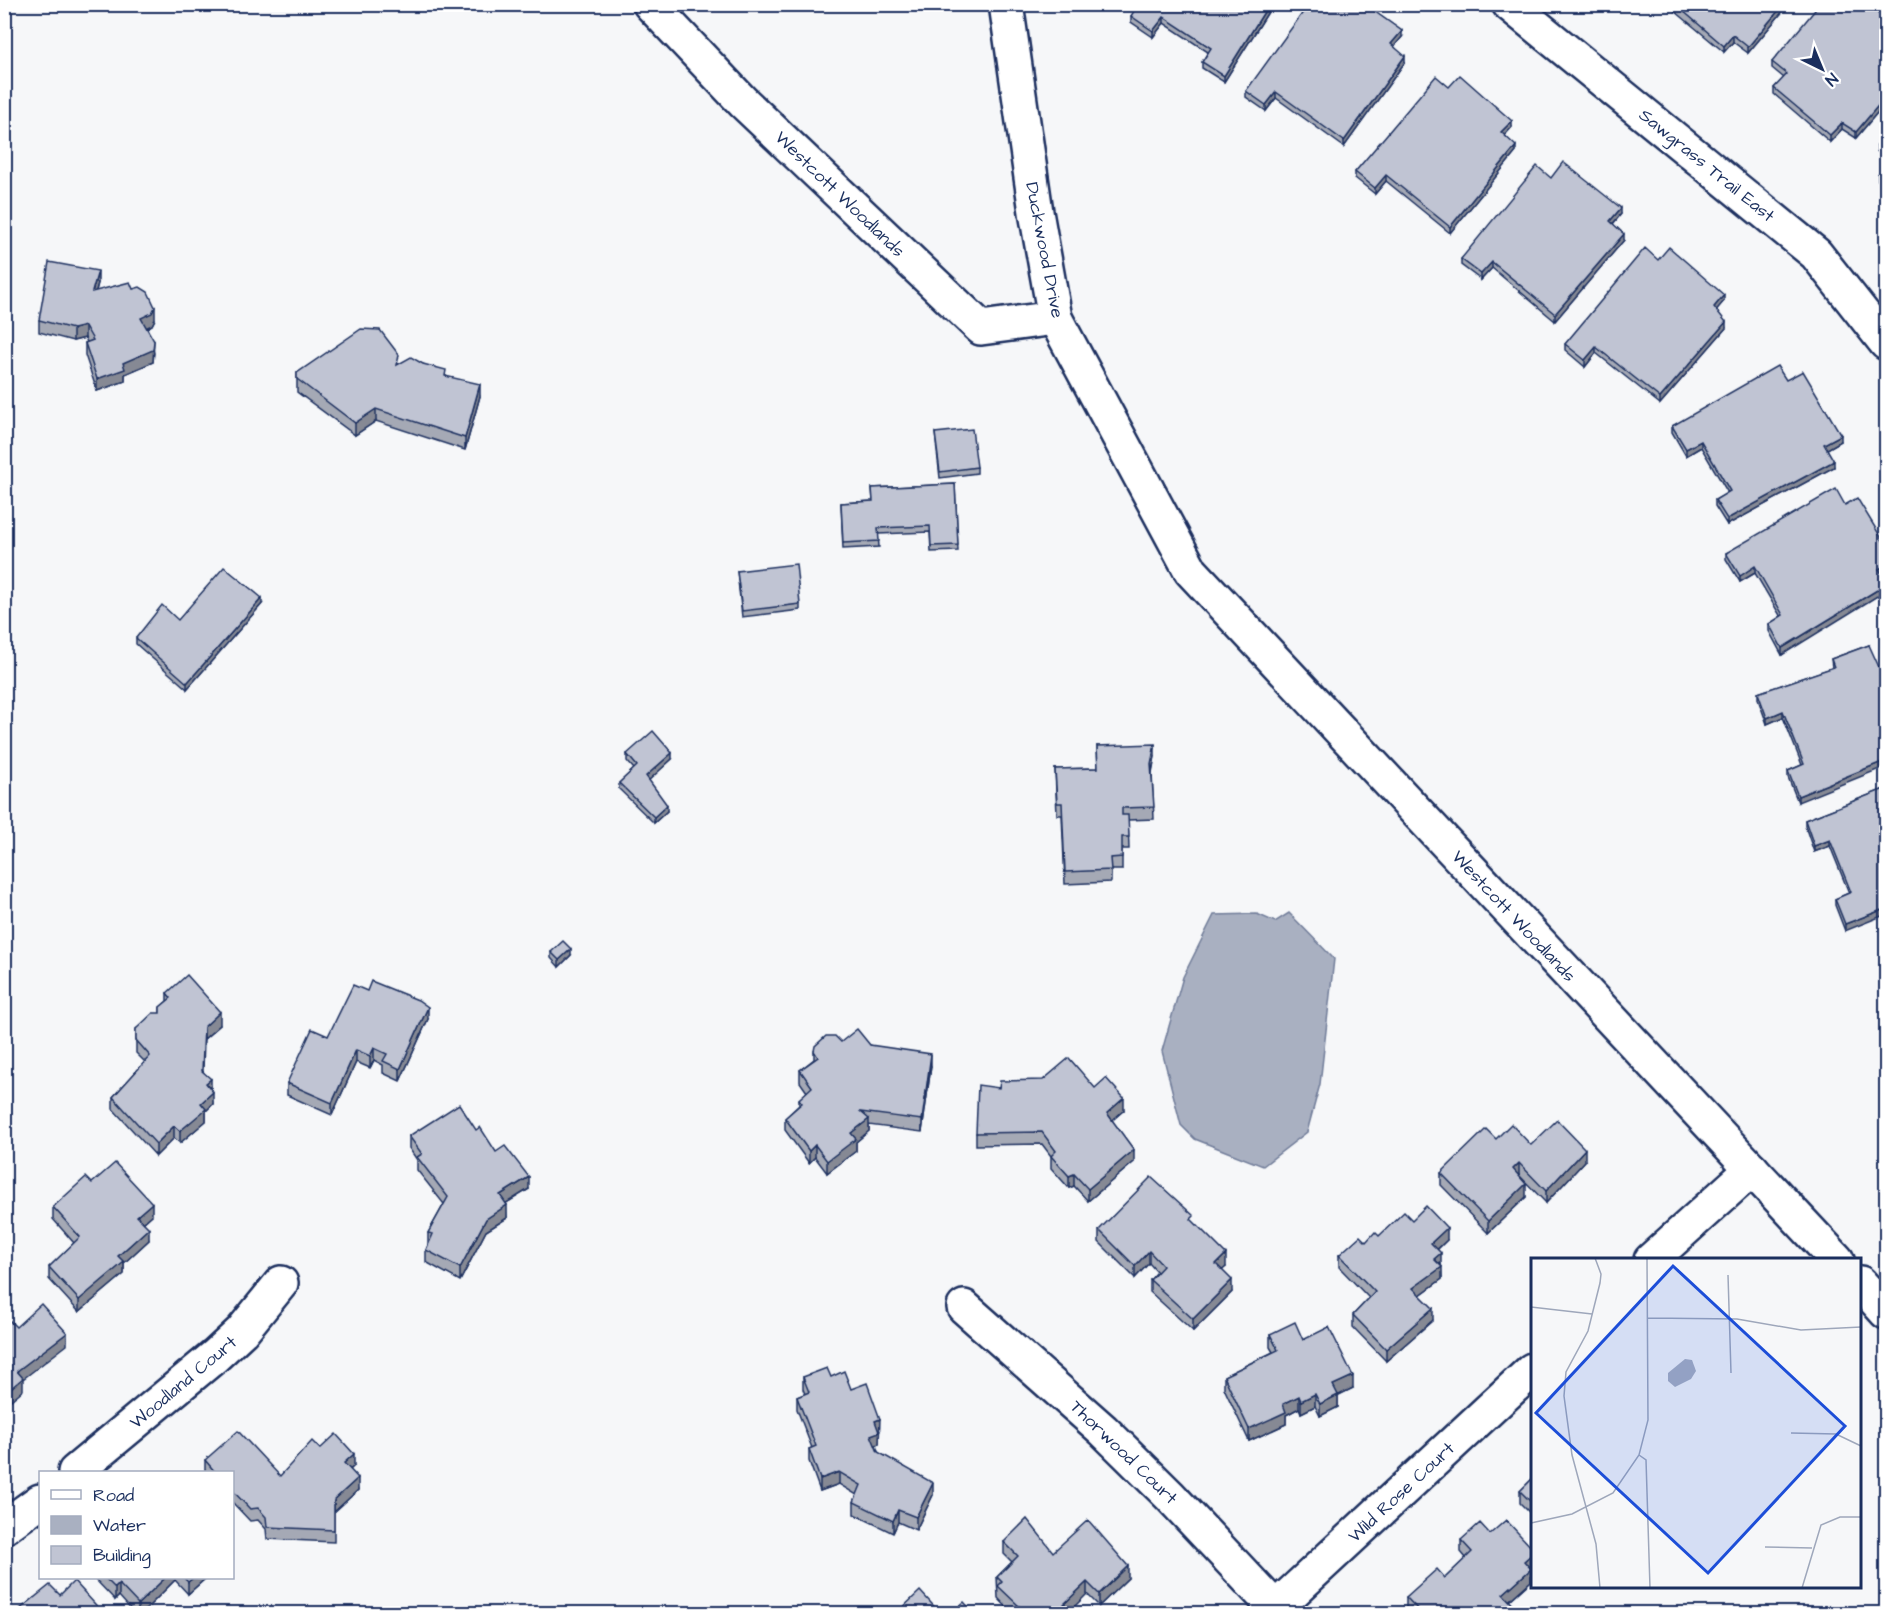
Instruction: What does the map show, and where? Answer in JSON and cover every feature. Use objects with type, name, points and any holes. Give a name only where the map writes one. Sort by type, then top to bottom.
[{"type":"street","name":"Westcott Woodlands","points":[[650,4],[743,102],[981,328],[1056,318]]},
{"type":"street","name":"Duckwood Drive","points":[[1006,4],[1036,212],[1056,318],[1191,571]]},
{"type":"street","name":"Sawgrass Trail East","points":[[1509,4],[1816,254],[1887,343]]},
{"type":"street","name":"Westcott Woodlands","points":[[1191,571],[1835,1258]]},
{"type":"street","points":[[1653,1258],[1752,1169]]},
{"type":"street","name":"Woodland Court","points":[[77,1471],[243,1331],[281,1284]]},
{"type":"street","points":[[1861,1284],[1887,1312]]},
{"type":"street","name":"Thorwood Court","points":[[964,1307],[1104,1430],[1170,1496],[1275,1612]]},
{"type":"street","name":"Wild Rose Court","points":[[1275,1612],[1531,1372]]},
{"type":"street","points":[[4,1527],[39,1502]]},
{"type":"water","points":[[1289,913],[1334,959],[1320,1084],[1307,1132],[1263,1166],[1195,1139],[1181,1125],[1162,1051],[1183,977],[1214,915],[1257,914],[1275,922]]},
{"type":"building","points":[[1138,4],[1269,4],[1224,76],[1202,62],[1211,48],[1164,17],[1153,31],[1131,16]]},
{"type":"building","points":[[1309,4],[1364,4],[1402,31],[1391,44],[1405,56],[1344,141],[1276,92],[1266,105],[1246,91]]},
{"type":"building","points":[[1675,4],[1784,4],[1748,47],[1733,35],[1724,46]]},
{"type":"building","points":[[1820,4],[1867,4],[1887,21],[1887,95],[1856,132],[1842,123],[1830,135],[1774,88],[1787,74],[1772,62]]},
{"type":"building","points":[[1460,75],[1512,121],[1501,132],[1516,146],[1450,227],[1386,175],[1375,188],[1355,172],[1436,76],[1449,87]]},
{"type":"building","points":[[1887,136],[1887,155],[1877,145]]},
{"type":"building","points":[[1563,162],[1621,208],[1610,221],[1624,234],[1555,314],[1492,262],[1481,274],[1461,259],[1537,166],[1551,178]]},
{"type":"building","points":[[1887,166],[1887,183],[1878,174]]},
{"type":"building","points":[[1669,247],[1724,295],[1714,307],[1726,322],[1660,398],[1596,347],[1585,360],[1565,344],[1645,248],[1658,260]]},
{"type":"building","points":[[49,262],[98,271],[92,292],[130,282],[133,289],[140,287],[148,292],[155,307],[152,313],[141,318],[154,341],[153,350],[123,363],[125,369],[97,379],[85,343],[93,340],[85,326],[73,329],[39,320]]},
{"type":"building","points":[[361,329],[380,330],[399,355],[397,365],[411,357],[423,364],[446,370],[445,376],[480,384],[465,438],[376,409],[355,423],[297,379],[297,373]]},
{"type":"building","points":[[1777,366],[1786,380],[1803,371],[1841,435],[1824,444],[1834,461],[1727,519],[1715,500],[1730,491],[1701,441],[1686,449],[1672,426]]},
{"type":"building","points":[[972,429],[977,467],[940,472],[935,433]]},
{"type":"building","points":[[955,484],[958,545],[931,546],[930,526],[878,528],[879,541],[843,543],[841,503],[873,501],[872,488]]},
{"type":"building","points":[[1836,489],[1845,505],[1857,498],[1887,547],[1887,564],[1879,569],[1887,584],[1782,648],[1769,624],[1783,615],[1755,566],[1740,576],[1726,553]]},
{"type":"building","points":[[796,564],[800,604],[742,611],[737,571]]},
{"type":"building","points":[[224,567],[262,598],[187,683],[136,638],[162,605],[178,620]]},
{"type":"building","points":[[1869,645],[1879,667],[1887,663],[1887,760],[1798,796],[1788,771],[1804,764],[1783,711],[1767,718],[1758,693],[1834,667],[1831,659]]},
{"type":"building","points":[[653,731],[672,753],[646,776],[667,805],[654,817],[619,783],[637,766],[627,754]]},
{"type":"building","points":[[1155,744],[1151,764],[1154,807],[1122,808],[1122,815],[1128,815],[1129,837],[1122,837],[1122,857],[1110,858],[1111,870],[1065,872],[1062,803],[1057,803],[1055,769],[1098,768],[1097,746]]},
{"type":"building","points":[[1887,788],[1887,908],[1845,924],[1835,899],[1851,892],[1830,840],[1814,846],[1805,820]]},
{"type":"building","points":[[563,941],[571,949],[559,960],[551,952]]},
{"type":"building","points":[[187,975],[220,1012],[204,1027],[202,1071],[211,1079],[206,1083],[213,1092],[201,1103],[206,1109],[180,1131],[174,1126],[156,1144],[113,1097],[150,1056],[136,1040],[136,1029],[153,1013],[160,1013],[160,1007],[171,998],[167,993]]},
{"type":"building","points":[[371,981],[418,1000],[428,1007],[400,1069],[383,1061],[387,1054],[374,1048],[370,1056],[356,1050],[332,1103],[287,1083],[312,1029],[328,1036],[353,985],[367,991]]},
{"type":"building","points":[[857,1029],[870,1045],[931,1054],[922,1120],[861,1112],[869,1119],[851,1133],[856,1139],[827,1161],[815,1145],[809,1151],[785,1118],[802,1103],[799,1099],[812,1087],[800,1070],[818,1057],[814,1051],[815,1046],[826,1036],[835,1036],[841,1042]]},
{"type":"building","points":[[1069,1058],[1095,1088],[1106,1078],[1124,1098],[1107,1113],[1134,1150],[1088,1189],[1074,1174],[1069,1176],[1051,1156],[1056,1151],[1042,1132],[976,1133],[978,1085],[999,1088],[1000,1081],[1043,1080]]},
{"type":"building","points":[[459,1104],[476,1130],[480,1127],[496,1152],[505,1146],[529,1177],[500,1195],[507,1205],[486,1219],[460,1268],[426,1250],[433,1234],[428,1233],[448,1197],[417,1157],[422,1154],[409,1136]]},
{"type":"building","points":[[1557,1120],[1585,1149],[1546,1191],[1519,1163],[1513,1169],[1526,1184],[1488,1221],[1441,1173],[1486,1129],[1496,1139],[1511,1124],[1531,1145]]},
{"type":"building","points":[[115,1163],[152,1203],[137,1216],[149,1228],[118,1256],[124,1262],[79,1300],[49,1267],[80,1237],[53,1207],[86,1177],[92,1183]]},
{"type":"building","points":[[1151,1177],[1194,1216],[1191,1219],[1226,1254],[1216,1264],[1232,1280],[1193,1319],[1150,1280],[1163,1266],[1149,1251],[1135,1266],[1099,1230]]},
{"type":"building","points":[[1426,1206],[1447,1228],[1431,1243],[1441,1253],[1434,1259],[1442,1267],[1413,1288],[1433,1308],[1386,1349],[1353,1315],[1375,1292],[1339,1255],[1360,1236],[1366,1242],[1375,1232],[1379,1236],[1404,1212],[1412,1220]]},
{"type":"building","points":[[41,1304],[67,1333],[17,1371],[23,1378],[4,1394],[4,1315],[16,1327]]},
{"type":"building","points":[[1295,1322],[1303,1340],[1329,1327],[1353,1376],[1333,1385],[1338,1395],[1320,1404],[1315,1394],[1301,1401],[1299,1396],[1283,1404],[1286,1412],[1249,1429],[1224,1376],[1278,1350],[1270,1334]]},
{"type":"building","points":[[827,1368],[831,1377],[844,1371],[851,1389],[867,1383],[880,1419],[875,1421],[879,1432],[871,1435],[878,1452],[933,1483],[916,1517],[898,1510],[893,1521],[854,1502],[861,1485],[839,1472],[820,1479],[809,1449],[816,1446],[797,1397],[809,1392],[803,1377]]},
{"type":"building","points":[[238,1431],[280,1476],[312,1441],[320,1449],[336,1434],[354,1454],[344,1463],[358,1478],[334,1500],[334,1530],[267,1527],[266,1517],[258,1508],[250,1509],[234,1492],[234,1471],[214,1471],[205,1460]]},
{"type":"building","points":[[1531,1480],[1531,1502],[1520,1491]]},
{"type":"building","points":[[1027,1519],[1053,1552],[1088,1520],[1128,1566],[1099,1594],[1087,1582],[1064,1604],[1073,1614],[1013,1614],[1020,1607],[998,1586],[1002,1582],[997,1577],[1018,1556],[1004,1542]]},
{"type":"building","points":[[1506,1520],[1531,1547],[1531,1555],[1524,1561],[1531,1569],[1503,1594],[1518,1610],[1514,1614],[1483,1614],[1479,1610],[1475,1614],[1422,1614],[1406,1597],[1437,1569],[1445,1578],[1472,1552],[1461,1540],[1480,1523],[1490,1534]]},
{"type":"building","points":[[106,1579],[164,1579],[138,1604],[119,1584],[115,1588]]},
{"type":"building","points":[[74,1581],[104,1614],[22,1614],[19,1610],[50,1585],[60,1595]]},
{"type":"building","points":[[920,1591],[941,1614],[896,1614]]},
{"type":"building","points":[[964,1602],[975,1614],[950,1614]]},
{"type":"building","points":[[5,1607],[12,1614],[4,1614]]}]
